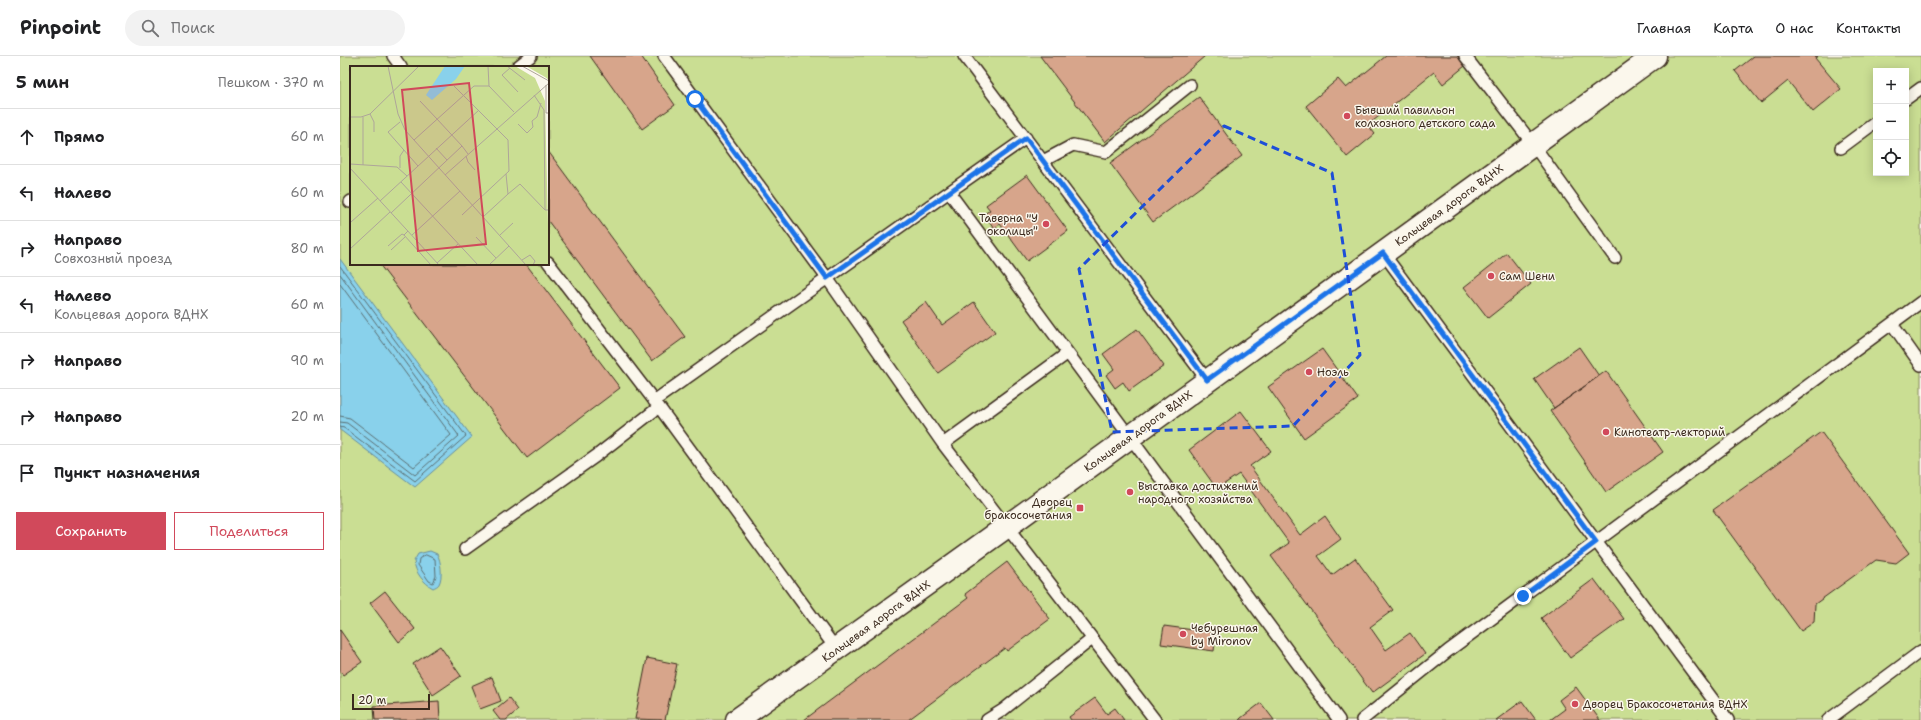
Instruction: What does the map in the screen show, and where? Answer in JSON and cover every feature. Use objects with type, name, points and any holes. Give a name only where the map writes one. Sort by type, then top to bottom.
[{"type":"street","name":"Кольцевая дорога ВДНХ","points":[[737,720],[1006,527],[1532,143],[1654,56]]},
{"type":"lane","points":[[393,56],[400,66]]},
{"type":"lane","points":[[518,66],[531,56]]},
{"type":"lane","points":[[664,56],[827,278],[943,444],[1155,720]]},
{"type":"lane","points":[[964,56],[1207,380]]},
{"type":"lane","points":[[1465,56],[1532,143],[1615,258]]},
{"type":"lane","points":[[1043,161],[1073,145],[1106,152],[1190,85]]},
{"type":"lane","points":[[1909,97],[1921,88]]},
{"type":"lane","points":[[1841,148],[1873,124]]},
{"type":"lane","points":[[464,549],[596,456],[657,404],[827,278],[1026,138]]},
{"type":"lane","points":[[949,192],[1339,720]]},
{"type":"lane","points":[[1383,253],[1728,720]]},
{"type":"lane","points":[[549,263],[657,404],[836,649]]},
{"type":"lane","points":[[1362,720],[1448,651],[1921,302]]},
{"type":"lane","points":[[1892,324],[1921,365]]},
{"type":"lane","points":[[943,444],[1068,354]]},
{"type":"lane","points":[[987,720],[1003,710],[1092,639]]},
{"type":"lane","points":[[1828,720],[1921,651]]},
{"type":"highlighted area","points":[[1224,126],[1332,173],[1360,355],[1293,426],[1112,432],[1079,269]]},
{"type":"green space","name":"Выставка достижений народного хозяйства","points":[[340,56],[1921,56],[1921,720],[340,720]]},
{"type":"water","points":[[340,259],[472,437],[415,487],[340,430]]},
{"type":"water","points":[[430,551],[437,554],[440,560],[441,569],[439,584],[433,588],[420,577],[416,570],[414,561],[418,554]]},
{"type":"building","points":[[590,56],[641,56],[675,105],[642,129]]},
{"type":"building","points":[[1040,56],[1205,56],[1105,142]]},
{"type":"building","name":"Бывший павильон колхозного детского сада","points":[[1386,56],[1457,56],[1465,66],[1443,84],[1434,72],[1368,125],[1375,134],[1347,157],[1306,106],[1338,79],[1346,88]]},
{"type":"building","points":[[1754,56],[1818,56],[1815,58],[1841,89],[1813,112],[1788,81],[1761,103],[1735,71]]},
{"type":"building","points":[[1199,97],[1242,156],[1153,222],[1110,163]]},
{"type":"building","points":[[549,152],[685,337],[652,361],[549,222]]},
{"type":"building","points":[[1027,175],[1068,231],[1027,261],[1000,224],[994,228],[984,214],[990,210],[986,205]]},
{"type":"building","points":[[1507,253],[1531,284],[1488,318],[1464,287]]},
{"type":"building","points":[[380,265],[527,265],[620,388],[527,458]]},
{"type":"building","points":[[926,302],[942,325],[974,302],[995,332],[938,373],[901,320]]},
{"type":"building","points":[[1137,329],[1164,366],[1129,391],[1123,382],[1115,388],[1106,375],[1114,369],[1103,354]]},
{"type":"building","points":[[1579,347],[1599,376],[1554,408],[1534,379]]},
{"type":"building","points":[[1322,349],[1358,399],[1304,438],[1268,387]]},
{"type":"building","name":"Кинотеатр-лекторий","points":[[1606,371],[1663,452],[1606,492],[1550,411]]},
{"type":"building","points":[[1241,411],[1271,451],[1250,466],[1300,535],[1325,516],[1341,539],[1318,556],[1332,575],[1355,558],[1393,610],[1370,627],[1386,650],[1410,633],[1425,654],[1372,693],[1271,556],[1289,543],[1239,474],[1217,489],[1189,450]]},
{"type":"building","points":[[1821,432],[1909,553],[1896,563],[1876,560],[1815,604],[1814,622],[1801,631],[1713,510]]},
{"type":"building","points":[[1007,562],[1050,619],[1007,651],[1005,648],[908,720],[804,720],[968,598],[965,594]]},
{"type":"building","points":[[1594,579],[1624,619],[1570,658],[1541,618]]},
{"type":"building","points":[[385,591],[415,629],[399,642],[370,603]]},
{"type":"building","points":[[1164,626],[1216,633],[1214,651],[1161,644]]},
{"type":"building","points":[[340,630],[362,662],[343,675],[340,671]]},
{"type":"building","points":[[440,646],[461,676],[433,695],[413,664]]},
{"type":"building","points":[[647,658],[677,664],[665,720],[635,719]]},
{"type":"building","points":[[492,677],[501,701],[480,709],[471,686]]},
{"type":"building","name":"Дворец Бракосочетания ВДНХ","points":[[1576,687],[1600,720],[1550,720],[1565,709],[1559,700]]},
{"type":"building","points":[[509,698],[518,710],[506,720],[500,720],[493,711]]},
{"type":"building","points":[[1095,698],[1107,714],[1115,708],[1124,720],[1071,720],[1069,717]]},
{"type":"building","points":[[439,701],[440,720],[375,720],[374,706]]},
{"type":"building","points":[[1522,701],[1536,720],[1496,720]]},
{"type":"building","points":[[1261,703],[1274,720],[1239,720],[1241,718]]},
{"type":"place","name":"Бывший павильон колхозного детского сада","points":[[1347,116]]},
{"type":"place","name":"Таверна \"У околицы\"","points":[[1046,224]]},
{"type":"place","name":"Сам Шени","points":[[1491,276]]},
{"type":"place","name":"Ноэль","points":[[1309,372]]},
{"type":"place","name":"Кинотеатр-лекторий","points":[[1606,432]]},
{"type":"place","name":"Выставка достижений народного хозяйства","points":[[1130,492]]},
{"type":"place","name":"Дворец бракосочетания","points":[[1080,508]]},
{"type":"place","name":"Чебурешная by Mironov","points":[[1183,634]]},
{"type":"place","name":"Дворец Бракосочетания ВДНХ","points":[[1575,704]]},
{"type":"route","points":[[695,99],[827,278],[1026,138],[1207,380],[1383,253],[1596,542],[1523,596]]}]
